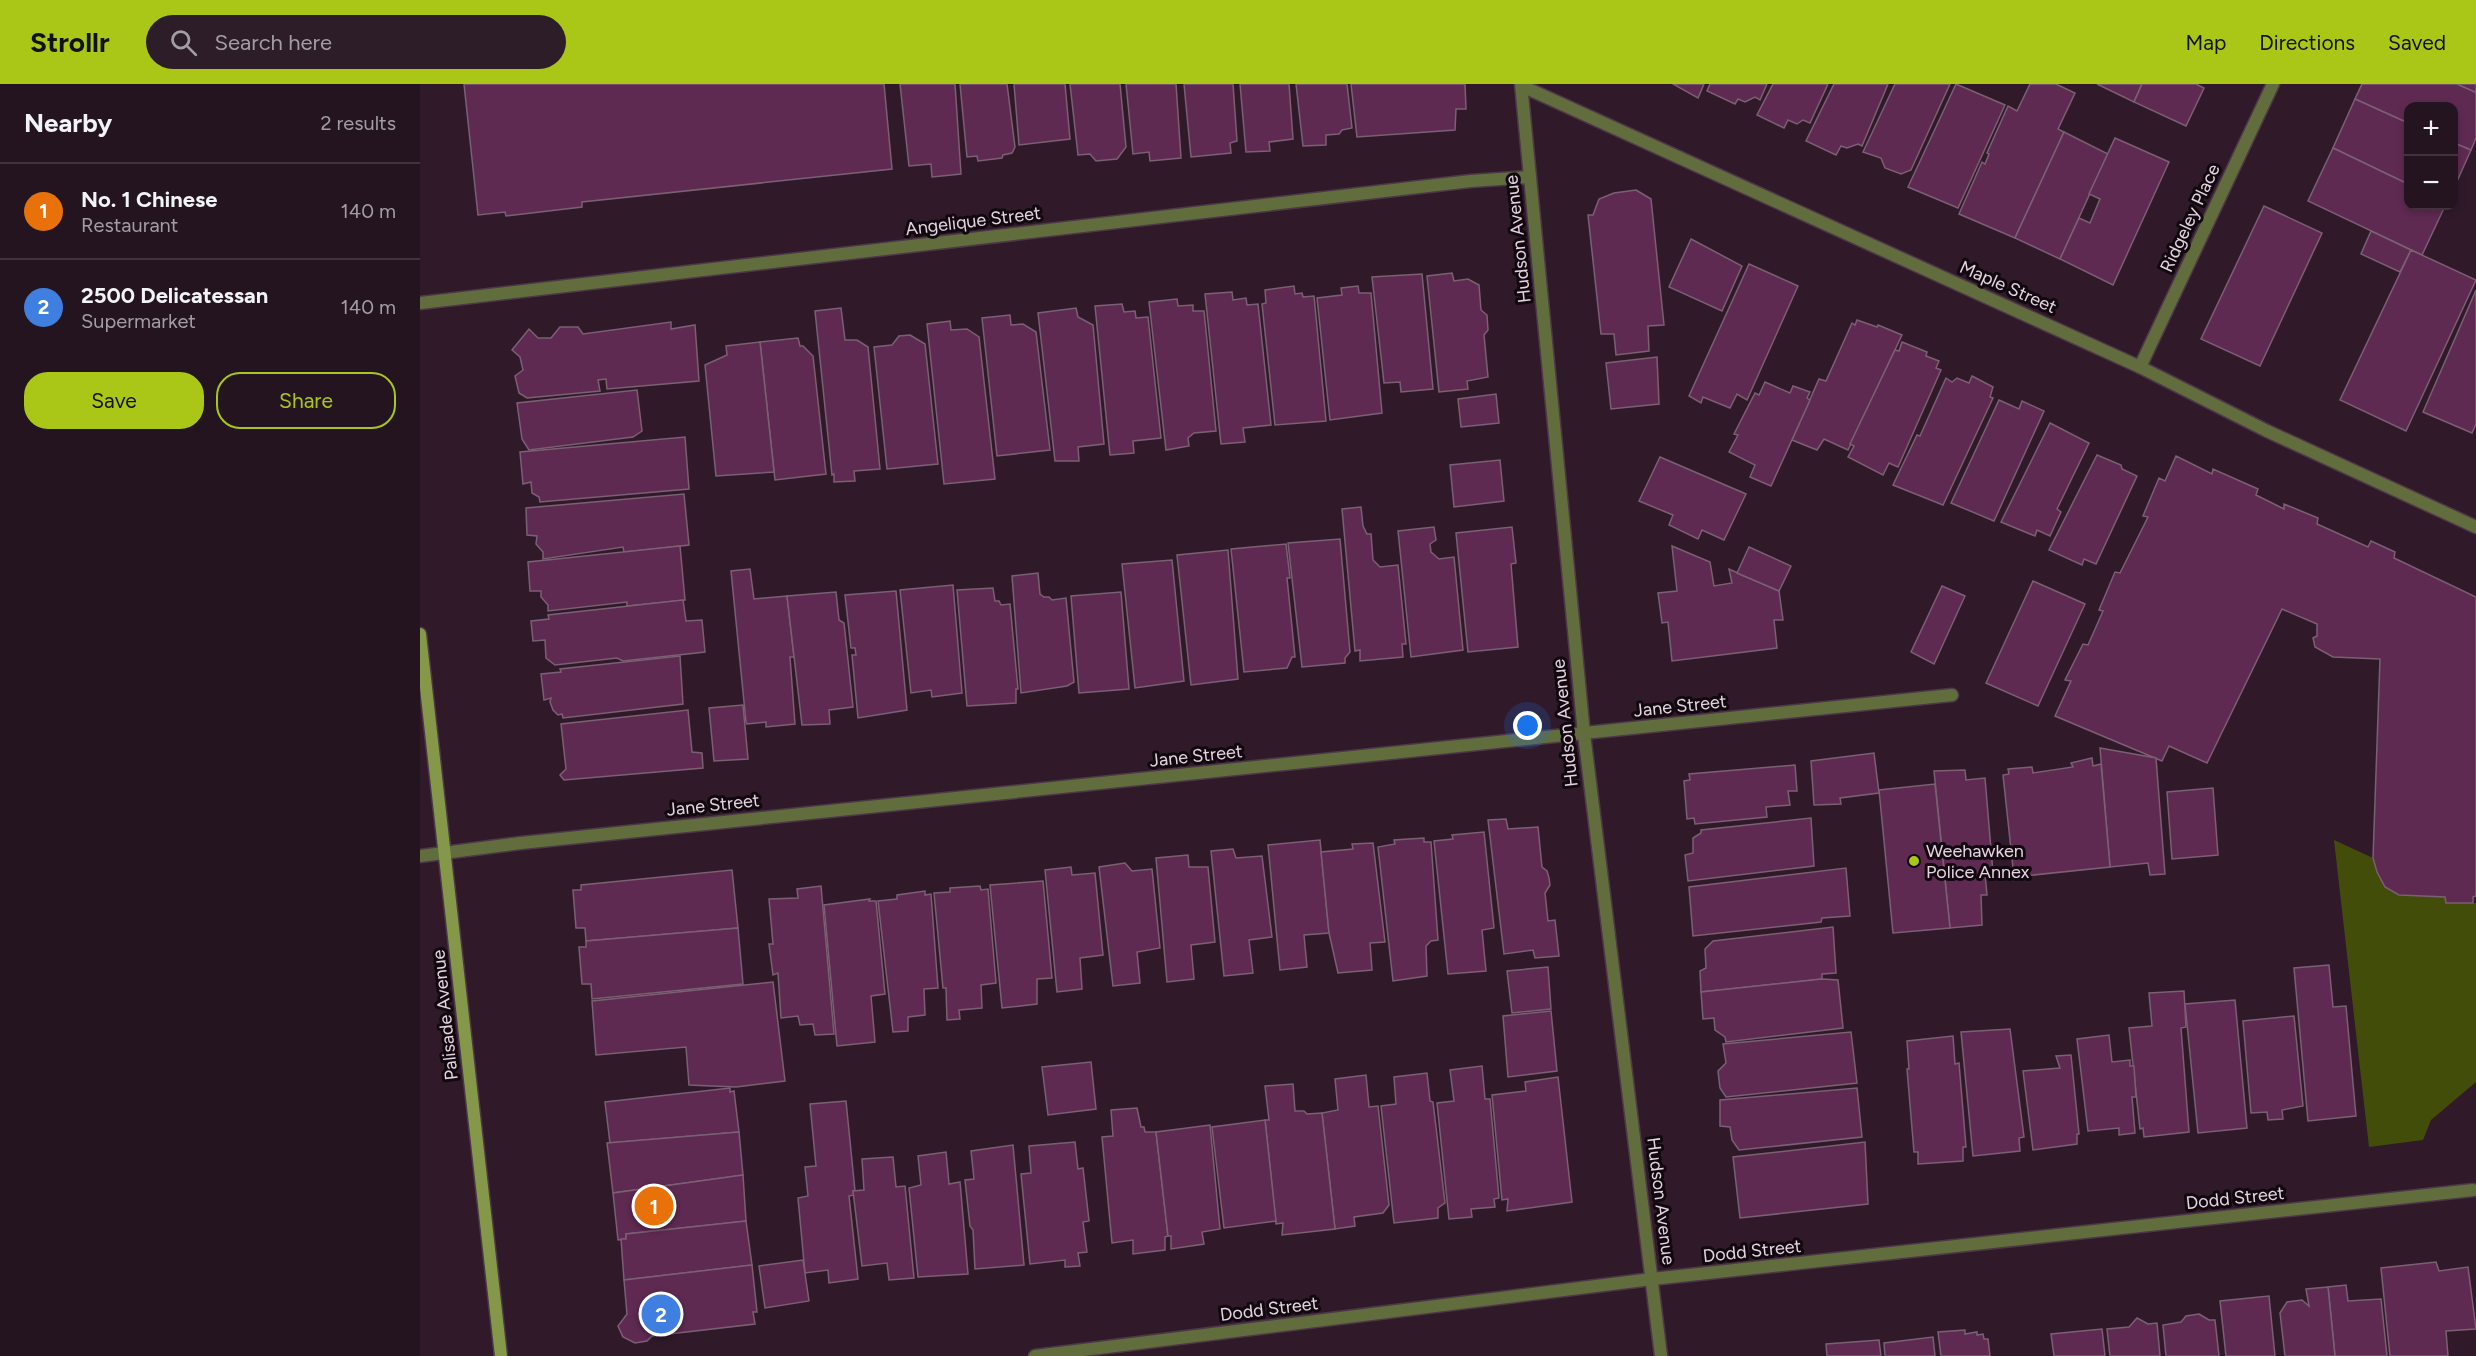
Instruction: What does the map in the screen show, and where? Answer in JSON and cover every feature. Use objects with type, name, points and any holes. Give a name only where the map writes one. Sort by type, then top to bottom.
[{"type":"main road","name":"Palisade Avenue","points":[[420,634],[501,1356]]},
{"type":"street","name":"Ridgeley Place","points":[[2140,367],[2273,84]]},
{"type":"street","name":"Maple Street","points":[[1522,85],[2140,367],[2267,431],[2476,527]]},
{"type":"street","name":"Hudson Avenue","points":[[1522,85],[1584,734],[1661,1356]]},
{"type":"street","name":"Angelique Street","points":[[420,303],[1471,181],[1530,177]]},
{"type":"street","name":"Jane Street","points":[[420,856],[521,843],[1952,695]]},
{"type":"street","name":"Dodd Street","points":[[1035,1356],[1652,1279],[2473,1190]]},
{"type":"green space","points":[[2334,840],[2373,858],[2384,882],[2399,893],[2445,897],[2446,903],[2476,903],[2476,1082],[2431,1120],[2423,1140],[2369,1147]]},
{"type":"building","points":[[464,84],[884,84],[892,169],[582,202],[582,207],[506,216],[505,212],[478,215]]},
{"type":"building","points":[[900,84],[955,84],[961,174],[932,177],[931,164],[909,166]]},
{"type":"building","points":[[960,84],[1007,84],[1015,147],[1012,153],[1003,155],[1002,158],[978,161],[977,156],[967,157]]},
{"type":"building","points":[[1014,84],[1065,84],[1070,139],[1019,145]]},
{"type":"building","points":[[1070,84],[1120,84],[1126,147],[1117,159],[1096,161],[1090,154],[1078,155]]},
{"type":"building","points":[[1126,84],[1176,84],[1181,158],[1150,161],[1149,152],[1133,154]]},
{"type":"building","points":[[1184,84],[1233,84],[1237,141],[1230,143],[1231,153],[1191,157]]},
{"type":"building","points":[[1240,84],[1289,84],[1293,139],[1269,142],[1270,151],[1246,152]]},
{"type":"building","points":[[1296,84],[1347,84],[1352,128],[1342,130],[1339,134],[1326,135],[1326,145],[1303,146]]},
{"type":"building","points":[[1351,84],[1465,84],[1466,109],[1456,109],[1455,130],[1357,137]]},
{"type":"building","points":[[1673,84],[1704,84],[1698,98]]},
{"type":"building","points":[[1710,84],[1767,84],[1760,100],[1755,97],[1745,102],[1738,99],[1735,104],[1707,91]]},
{"type":"building","points":[[1773,84],[1828,84],[1810,123],[1803,120],[1797,124],[1788,120],[1784,128],[1757,115]]},
{"type":"building","points":[[1834,84],[1888,84],[1862,146],[1858,144],[1847,148],[1841,146],[1836,155],[1806,141]]},
{"type":"building","points":[[1895,84],[1950,84],[1911,170],[1901,174],[1885,168],[1881,158],[1863,152]]},
{"type":"building","points":[[1956,84],[2005,105],[1958,208],[1908,187]]},
{"type":"building","points":[[2030,84],[2056,84],[2075,93],[2058,129],[2064,132],[2015,238],[1959,214],[1982,162],[1985,164],[1989,154],[1987,153],[2008,106],[2017,111]]},
{"type":"building","points":[[2097,84],[2142,84],[2134,102]]},
{"type":"building","points":[[2142,84],[2196,84],[2204,88],[2186,126],[2134,102]]},
{"type":"building","points":[[2362,84],[2457,84],[2476,92],[2476,138],[2471,150],[2458,145],[2458,102],[2404,102],[2404,121],[2355,99]]},
{"type":"building","points":[[2457,84],[2476,84],[2476,90],[2475,92]]},
{"type":"building","points":[[2355,99],[2404,121],[2404,182],[2333,148]]},
{"type":"building","points":[[2064,132],[2108,154],[2060,259],[2015,238]]},
{"type":"building","points":[[2115,138],[2169,162],[2113,285],[2060,259],[2079,218],[2090,223],[2100,199],[2089,194]]},
{"type":"building","points":[[2458,145],[2471,150],[2458,179]]},
{"type":"building","points":[[2333,148],[2404,182],[2404,210],[2443,210],[2422,255],[2308,201]]},
{"type":"building","points":[[1636,190],[1651,199],[1664,325],[1648,326],[1649,351],[1616,355],[1614,334],[1601,334],[1588,215],[1593,215],[1599,199],[1614,193]]},
{"type":"building","points":[[2264,206],[2322,233],[2260,366],[2201,339]]},
{"type":"building","points":[[2371,231],[2411,250],[2400,272],[2361,254]]},
{"type":"building","points":[[1691,239],[1742,266],[1722,311],[1669,287]]},
{"type":"building","points":[[2411,250],[2476,280],[2406,431],[2340,400]]},
{"type":"building","points":[[1749,264],[1798,286],[1747,400],[1737,394],[1730,408],[1703,397],[1701,403],[1689,396]]},
{"type":"building","points":[[1452,273],[1454,281],[1468,279],[1479,285],[1481,310],[1487,315],[1488,330],[1484,335],[1488,377],[1467,381],[1468,389],[1439,392],[1427,276]]},
{"type":"building","points":[[1422,274],[1433,389],[1401,392],[1400,382],[1384,383],[1372,277]]},
{"type":"building","points":[[1294,286],[1295,294],[1302,293],[1303,297],[1314,296],[1326,421],[1275,425],[1262,304],[1266,303],[1265,290]]},
{"type":"building","points":[[1358,286],[1359,293],[1371,293],[1382,413],[1330,420],[1317,298],[1342,295],[1341,288]]},
{"type":"building","points":[[2476,290],[2476,424],[2472,433],[2423,412]]},
{"type":"building","points":[[1232,292],[1233,300],[1246,298],[1247,305],[1258,304],[1271,425],[1243,428],[1245,442],[1221,444],[1205,294]]},
{"type":"building","points":[[1177,299],[1178,306],[1193,305],[1193,311],[1204,311],[1216,431],[1194,433],[1188,438],[1189,446],[1166,450],[1149,302]]},
{"type":"building","points":[[1122,304],[1124,312],[1135,311],[1136,318],[1148,317],[1161,438],[1133,441],[1134,453],[1110,455],[1095,306]]},
{"type":"building","points":[[841,308],[845,340],[857,340],[868,347],[880,469],[854,471],[855,481],[834,482],[815,311]]},
{"type":"building","points":[[1076,308],[1078,317],[1093,325],[1104,444],[1078,447],[1079,461],[1055,461],[1038,313]]},
{"type":"building","points":[[1010,315],[1011,325],[1023,324],[1036,332],[1050,450],[997,456],[982,318]]},
{"type":"building","points":[[1857,320],[1877,327],[1878,325],[1902,335],[1848,450],[1824,439],[1817,450],[1792,440],[1819,379],[1826,381],[1852,323],[1855,325]]},
{"type":"building","points":[[950,321],[951,330],[967,329],[979,337],[995,479],[944,484],[927,324]]},
{"type":"building","points":[[671,322],[671,329],[695,325],[699,381],[607,389],[606,379],[598,380],[600,391],[527,398],[519,393],[515,376],[523,370],[520,357],[512,350],[529,329],[538,338],[551,338],[560,327],[578,327],[583,334]]},
{"type":"building","points":[[910,335],[925,344],[938,464],[887,469],[874,347],[892,345],[899,336]]},
{"type":"building","points":[[798,338],[800,346],[803,346],[813,356],[826,474],[775,480],[760,342]]},
{"type":"building","points":[[760,342],[774,472],[716,476],[705,365],[727,355],[726,346]]},
{"type":"building","points":[[1902,342],[1927,352],[1926,356],[1939,361],[1936,368],[1941,370],[1898,467],[1889,463],[1883,475],[1848,457],[1854,446],[1850,444],[1895,350],[1899,351]]},
{"type":"building","points":[[1657,357],[1659,404],[1611,409],[1606,363]]},
{"type":"building","points":[[1972,376],[1993,387],[1990,397],[1993,398],[1943,505],[1893,485],[1917,435],[1920,436],[1946,378],[1952,382],[1957,378],[1969,383]]},
{"type":"building","points":[[1765,382],[1790,393],[1793,386],[1810,392],[1807,398],[1810,400],[1771,486],[1750,477],[1755,465],[1729,452],[1738,435],[1734,434],[1755,393],[1759,395]]},
{"type":"building","points":[[637,390],[642,431],[633,437],[529,450],[522,439],[517,403]]},
{"type":"building","points":[[1496,394],[1499,423],[1461,427],[1458,399]]},
{"type":"building","points":[[1999,400],[2019,409],[2022,401],[2044,411],[1994,521],[1951,503]]},
{"type":"building","points":[[2050,423],[2089,443],[2057,509],[2061,512],[2050,536],[2037,530],[2035,536],[2001,522]]},
{"type":"building","points":[[685,437],[689,489],[540,502],[539,497],[532,493],[531,482],[523,484],[520,452]]},
{"type":"building","points":[[2097,455],[2121,465],[2122,469],[2137,476],[2096,564],[2084,559],[2082,565],[2049,550]]},
{"type":"building","points":[[2176,456],[2212,474],[2213,469],[2258,489],[2256,495],[2284,509],[2284,504],[2318,518],[2317,524],[2368,547],[2371,541],[2395,552],[2394,558],[2476,597],[2476,896],[2473,897],[2473,903],[2446,903],[2445,897],[2399,895],[2385,887],[2373,858],[2380,659],[2333,657],[2315,647],[2313,638],[2317,636],[2317,624],[2282,609],[2207,763],[2169,746],[2162,761],[2055,716],[2071,681],[2065,680],[2083,644],[2088,645],[2103,611],[2099,610],[2115,572],[2120,573],[2148,517],[2143,516],[2159,478],[2165,481]]},
{"type":"building","points":[[1660,457],[1746,494],[1724,540],[1702,530],[1698,539],[1669,525],[1673,515],[1639,501]]},
{"type":"building","points":[[1500,460],[1504,501],[1454,507],[1450,465]]},
{"type":"building","points":[[684,494],[689,545],[624,552],[623,547],[543,559],[543,552],[536,544],[537,536],[527,535],[526,508]]},
{"type":"building","points":[[1361,507],[1363,526],[1367,534],[1371,534],[1373,560],[1380,567],[1398,565],[1406,644],[1402,644],[1403,657],[1360,661],[1360,650],[1355,651],[1342,509]]},
{"type":"building","points":[[1434,527],[1436,540],[1430,544],[1431,552],[1439,559],[1454,557],[1463,650],[1411,657],[1398,531]]},
{"type":"building","points":[[1512,527],[1516,563],[1511,564],[1518,647],[1468,652],[1456,533]]},
{"type":"building","points":[[1340,539],[1350,652],[1345,658],[1345,663],[1302,667],[1288,543]]},
{"type":"building","points":[[1286,544],[1295,657],[1292,657],[1287,668],[1244,672],[1231,549]]},
{"type":"building","points":[[680,546],[685,600],[627,606],[627,602],[548,611],[548,605],[541,597],[541,591],[530,591],[528,562]]},
{"type":"building","points":[[1672,546],[1710,562],[1714,586],[1732,583],[1729,569],[1779,591],[1783,620],[1774,620],[1777,648],[1672,661],[1668,622],[1662,623],[1658,593],[1677,591]]},
{"type":"building","points":[[1749,547],[1791,566],[1779,591],[1737,573]]},
{"type":"building","points":[[1228,550],[1238,679],[1191,685],[1177,555]]},
{"type":"building","points":[[1172,560],[1184,681],[1135,688],[1122,564]]},
{"type":"building","points":[[750,569],[754,599],[787,596],[794,657],[790,657],[795,724],[766,727],[766,722],[747,724],[746,722],[731,571]]},
{"type":"building","points":[[1038,573],[1040,594],[1052,600],[1066,598],[1074,682],[1067,686],[1021,693],[1012,576]]},
{"type":"building","points":[[2033,581],[2085,604],[2038,706],[1986,683]]},
{"type":"building","points":[[953,585],[962,693],[932,697],[931,690],[911,693],[900,590]]},
{"type":"building","points":[[1942,586],[1965,596],[1934,664],[1911,652]]},
{"type":"building","points":[[993,588],[995,601],[999,601],[1001,605],[1010,604],[1018,689],[1016,689],[1016,703],[967,706],[957,590]]},
{"type":"building","points":[[896,591],[907,710],[858,718],[852,655],[856,655],[855,648],[851,648],[845,595]]},
{"type":"building","points":[[836,592],[839,620],[844,623],[853,707],[829,710],[830,724],[802,725],[787,596]]},
{"type":"building","points":[[1121,592],[1129,689],[1079,693],[1071,596]]},
{"type":"building","points":[[683,600],[686,621],[702,620],[705,652],[623,661],[617,658],[555,665],[546,658],[545,640],[533,641],[531,621],[549,619],[548,615]]},
{"type":"building","points":[[680,656],[683,704],[563,718],[562,714],[558,715],[553,710],[551,698],[544,700],[541,674],[561,672],[560,669]]},
{"type":"building","points":[[743,705],[748,759],[714,761],[709,708]]},
{"type":"building","points":[[688,710],[692,752],[702,753],[703,768],[564,780],[560,775],[566,769],[561,724]]},
{"type":"building","points":[[2100,748],[2156,758],[2165,874],[2150,875],[2148,863],[2110,867]]},
{"type":"building","points":[[1874,753],[1879,793],[1840,798],[1841,804],[1814,805],[1811,761]]},
{"type":"building","points":[[2092,758],[2093,766],[2101,764],[2110,867],[2014,877],[2003,775],[2009,774],[2008,769],[2032,767],[2033,773],[2073,767],[2071,763]]},
{"type":"building","points":[[1795,765],[1797,791],[1788,791],[1790,805],[1766,807],[1767,817],[1695,824],[1694,818],[1687,819],[1684,781],[1690,780],[1689,774]]},
{"type":"building","points":[[1965,770],[1966,780],[1985,778],[1993,873],[1985,874],[1987,895],[1981,895],[1982,925],[1950,928],[1934,771]]},
{"type":"building","name":"Weehawken Police Annex","points":[[1935,784],[1950,928],[1893,933],[1879,790]]},
{"type":"building","points":[[2213,788],[2218,855],[2172,859],[2167,792]]},
{"type":"building","points":[[1811,818],[1814,866],[1688,881],[1685,855],[1693,853],[1693,838],[1701,833],[1701,830]]},
{"type":"building","points":[[1506,819],[1508,829],[1538,827],[1542,867],[1547,871],[1550,885],[1545,893],[1548,921],[1555,920],[1559,956],[1535,958],[1533,950],[1504,954],[1488,820]]},
{"type":"building","points":[[1484,832],[1494,928],[1482,930],[1486,971],[1448,974],[1434,841],[1453,839],[1452,835]]},
{"type":"building","points":[[1424,838],[1424,842],[1431,842],[1438,940],[1431,941],[1426,946],[1427,976],[1393,981],[1378,847],[1395,844],[1394,840]]},
{"type":"building","points":[[1320,840],[1329,933],[1304,935],[1307,967],[1280,970],[1268,845]]},
{"type":"building","points":[[1373,843],[1385,942],[1370,943],[1372,970],[1338,973],[1329,933],[1321,852],[1353,849],[1352,844]]},
{"type":"building","points":[[1233,849],[1236,858],[1262,856],[1272,937],[1249,940],[1253,973],[1224,976],[1211,851]]},
{"type":"building","points":[[1188,855],[1189,867],[1208,867],[1215,942],[1191,945],[1194,979],[1167,982],[1156,858]]},
{"type":"building","points":[[1125,863],[1132,871],[1152,869],[1160,948],[1137,952],[1140,983],[1113,986],[1099,867]]},
{"type":"building","points":[[1071,867],[1072,875],[1095,873],[1103,955],[1080,958],[1082,989],[1057,992],[1045,870]]},
{"type":"building","points":[[1846,868],[1850,916],[1822,918],[1821,922],[1693,936],[1689,887]]},
{"type":"building","points":[[732,870],[738,928],[586,941],[585,928],[576,928],[573,890],[581,890],[581,885]]},
{"type":"building","points":[[1043,881],[1052,978],[1037,979],[1037,1004],[1002,1008],[990,885]]},
{"type":"building","points":[[821,886],[834,1034],[815,1035],[813,1024],[800,1025],[798,1016],[781,1018],[778,973],[773,975],[769,944],[773,944],[769,899],[798,898],[797,889]]},
{"type":"building","points":[[980,886],[981,890],[988,889],[996,983],[981,985],[982,1008],[959,1010],[960,1019],[947,1020],[946,988],[943,988],[934,893],[950,892],[950,888]]},
{"type":"building","points":[[925,891],[925,895],[931,894],[938,988],[924,989],[925,1015],[908,1017],[908,1031],[893,1032],[878,901],[897,899],[897,895]]},
{"type":"building","points":[[870,899],[869,901],[876,901],[885,994],[871,996],[875,1042],[837,1046],[824,905]]},
{"type":"building","points":[[1833,927],[1836,973],[1822,974],[1822,979],[1701,992],[1700,971],[1706,968],[1705,949],[1713,941]]},
{"type":"building","points":[[738,928],[743,984],[592,999],[591,984],[582,984],[579,947],[586,947],[586,941]]},
{"type":"building","points":[[2329,965],[2333,1007],[2346,1006],[2356,1116],[2308,1121],[2294,968]]},
{"type":"building","points":[[1548,967],[1551,1009],[1512,1013],[1507,971]]},
{"type":"building","points":[[1822,979],[1838,980],[1843,1028],[1726,1042],[1725,1037],[1715,1030],[1714,1018],[1703,1019],[1701,992]]},
{"type":"building","points":[[773,982],[785,1081],[736,1087],[689,1085],[686,1047],[596,1055],[592,1001]]},
{"type":"building","points":[[2184,991],[2186,1027],[2181,1028],[2189,1132],[2144,1137],[2143,1128],[2140,1129],[2129,1028],[2152,1026],[2149,993]]},
{"type":"building","points":[[2235,1000],[2247,1128],[2198,1133],[2185,1004]]},
{"type":"building","points":[[1551,1011],[1557,1071],[1508,1077],[1503,1016]]},
{"type":"building","points":[[2294,1016],[2303,1106],[2282,1110],[2283,1119],[2268,1120],[2267,1112],[2251,1113],[2243,1021]]},
{"type":"building","points":[[2010,1029],[2024,1137],[2019,1138],[2020,1151],[1973,1156],[1961,1032]]},
{"type":"building","points":[[1851,1032],[1857,1083],[1726,1097],[1720,1088],[1718,1071],[1726,1063],[1723,1044]]},
{"type":"building","points":[[2109,1035],[2112,1062],[2130,1060],[2130,1066],[2134,1066],[2136,1097],[2132,1097],[2135,1133],[2119,1135],[2119,1128],[2088,1131],[2077,1039]]},
{"type":"building","points":[[1953,1036],[1955,1064],[1959,1063],[1966,1147],[1963,1147],[1963,1161],[1918,1164],[1918,1152],[1914,1152],[1907,1041]]},
{"type":"building","points":[[2071,1055],[2079,1134],[2077,1134],[2077,1144],[2033,1150],[2023,1071],[2060,1068],[2056,1056]]},
{"type":"building","points":[[1091,1062],[1096,1109],[1048,1115],[1042,1067]]},
{"type":"building","points":[[1482,1066],[1485,1099],[1490,1099],[1499,1198],[1494,1199],[1495,1207],[1471,1209],[1472,1217],[1449,1219],[1437,1103],[1454,1101],[1450,1070]]},
{"type":"building","points":[[1427,1073],[1430,1101],[1433,1102],[1445,1203],[1438,1208],[1438,1218],[1394,1223],[1381,1106],[1396,1104],[1394,1077]]},
{"type":"building","points":[[1366,1075],[1369,1107],[1378,1106],[1389,1205],[1383,1213],[1354,1217],[1355,1226],[1335,1229],[1322,1113],[1338,1110],[1335,1079]]},
{"type":"building","points":[[1558,1077],[1572,1202],[1507,1211],[1508,1199],[1502,1200],[1492,1095],[1526,1091],[1525,1082]]},
{"type":"building","points":[[1293,1084],[1295,1111],[1304,1111],[1307,1114],[1322,1113],[1335,1229],[1282,1235],[1283,1223],[1276,1224],[1265,1120],[1269,1120],[1265,1086]]},
{"type":"building","points":[[730,1088],[730,1092],[734,1091],[739,1132],[610,1143],[605,1102]]},
{"type":"building","points":[[1857,1088],[1862,1137],[1739,1150],[1732,1140],[1730,1127],[1720,1126],[1720,1100]]},
{"type":"building","points":[[846,1101],[855,1191],[853,1191],[854,1195],[849,1196],[858,1279],[829,1283],[828,1270],[805,1273],[798,1198],[808,1196],[805,1167],[816,1166],[810,1104]]},
{"type":"building","points":[[1137,1108],[1141,1127],[1144,1127],[1145,1132],[1156,1132],[1168,1236],[1165,1237],[1165,1250],[1133,1254],[1133,1240],[1112,1243],[1102,1137],[1113,1136],[1111,1110]]},
{"type":"building","points":[[1265,1120],[1276,1221],[1224,1228],[1212,1127]]},
{"type":"building","points":[[1210,1125],[1220,1229],[1202,1232],[1204,1244],[1171,1249],[1156,1132]]},
{"type":"building","points":[[739,1132],[743,1175],[613,1193],[607,1143]]},
{"type":"building","points":[[1075,1142],[1078,1169],[1083,1168],[1089,1221],[1083,1222],[1087,1252],[1078,1253],[1080,1266],[1065,1267],[1065,1260],[1030,1264],[1021,1174],[1031,1173],[1029,1146]]},
{"type":"building","points":[[1865,1142],[1868,1204],[1740,1218],[1733,1157]]},
{"type":"building","points":[[1013,1145],[1024,1265],[975,1269],[973,1230],[970,1226],[965,1180],[974,1179],[971,1151]]},
{"type":"building","points":[[946,1152],[949,1184],[960,1182],[968,1274],[918,1277],[909,1188],[921,1185],[918,1156]]},
{"type":"building","points":[[893,1157],[896,1187],[905,1186],[914,1278],[889,1280],[887,1263],[862,1266],[853,1191],[864,1190],[862,1159]]},
{"type":"building","points":[[743,1175],[746,1221],[626,1234],[626,1239],[618,1240],[613,1193]]},
{"type":"building","points":[[746,1221],[752,1265],[624,1280],[621,1239],[626,1239],[626,1234]]},
{"type":"building","points":[[803,1260],[809,1301],[765,1308],[759,1266]]},
{"type":"building","points":[[2436,1262],[2439,1271],[2468,1267],[2476,1329],[2446,1331],[2448,1356],[2390,1356],[2381,1268]]},
{"type":"building","points":[[752,1265],[757,1312],[753,1312],[755,1324],[652,1336],[647,1341],[635,1343],[623,1337],[618,1326],[627,1314],[624,1280]]},
{"type":"building","points":[[2346,1285],[2348,1301],[2381,1299],[2387,1356],[2335,1356],[2328,1287]]},
{"type":"building","points":[[2328,1287],[2335,1356],[2285,1356],[2280,1313],[2287,1302],[2302,1300],[2309,1306],[2306,1289]]},
{"type":"building","points":[[2269,1296],[2275,1356],[2226,1356],[2220,1301]]},
{"type":"building","points":[[2199,1314],[2209,1320],[2215,1320],[2219,1356],[2166,1356],[2163,1325],[2181,1322],[2186,1316]]},
{"type":"building","points":[[2137,1318],[2148,1324],[2157,1323],[2160,1356],[2110,1356],[2107,1329],[2129,1327]]},
{"type":"building","points":[[2102,1329],[2105,1356],[2054,1356],[2051,1334]]},
{"type":"building","points":[[1965,1330],[1965,1334],[1977,1332],[1977,1335],[1983,1334],[1984,1339],[1988,1339],[1990,1356],[1941,1356],[1938,1332]]},
{"type":"building","points":[[1933,1337],[1935,1356],[1885,1356],[1884,1343]]},
{"type":"building","points":[[1879,1340],[1881,1356],[1827,1356],[1826,1344]]},
{"type":"place","name":"Weehawken Police Annex","points":[[1914,861]]},
{"type":"place","name":"No. 1 Chinese","points":[[654,1206]]},
{"type":"place","name":"2500 Delicatessan","points":[[661,1314]]}]
